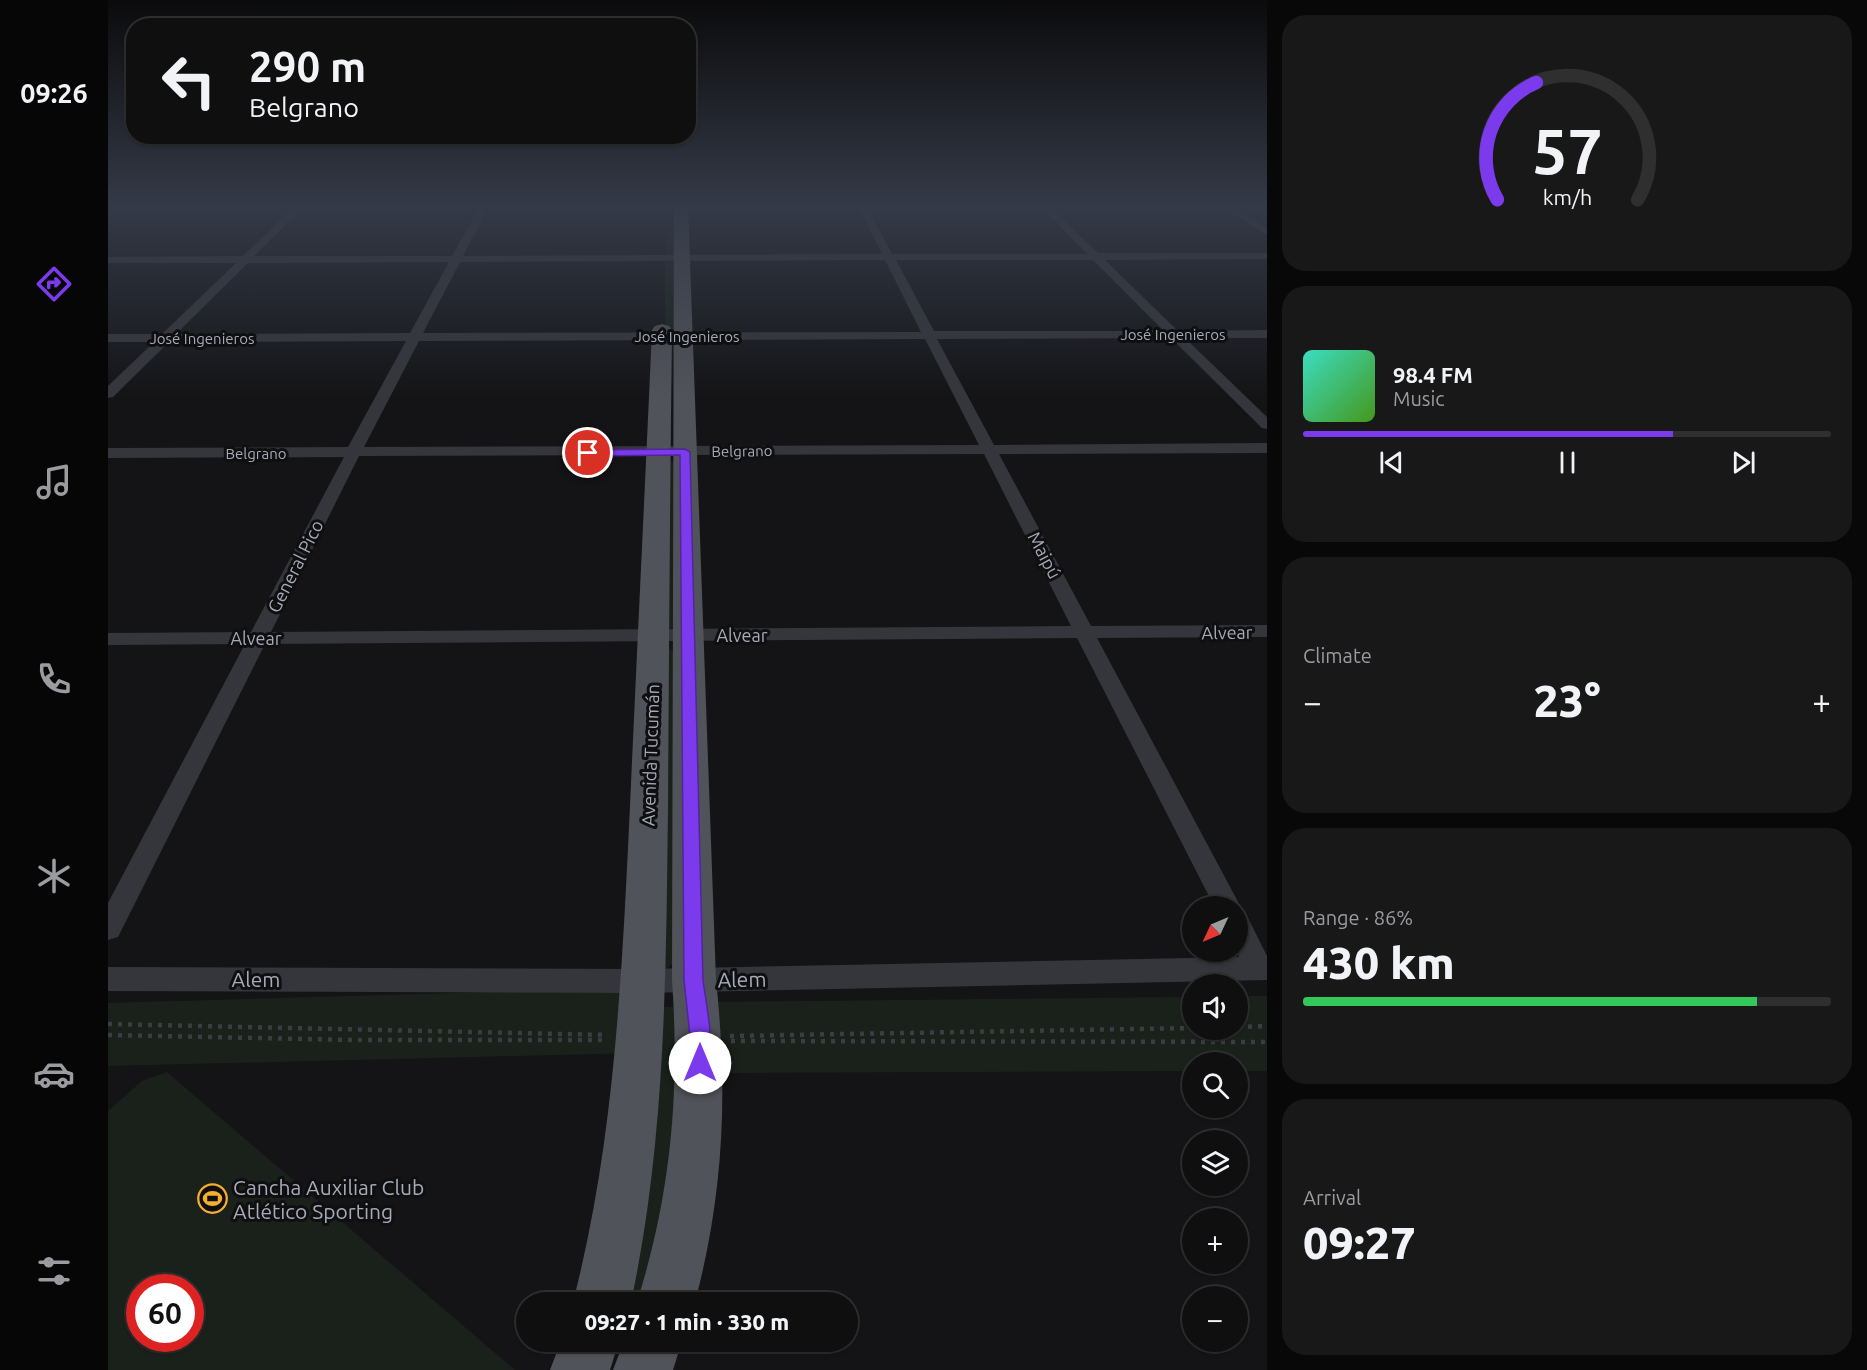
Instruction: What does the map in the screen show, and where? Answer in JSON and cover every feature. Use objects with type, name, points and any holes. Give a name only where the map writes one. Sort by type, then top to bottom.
[{"type":"main road","name":"Avenida Tucumán","points":[[604,1292],[625,1188],[644,981],[653,635],[671,452],[673,270]]},
{"type":"main road","name":"Avenida Tucumán","points":[[669,1292],[689,1215],[698,1152],[700,1041],[694,980],[688,635],[671,452]]},
{"type":"main road","points":[[580,1370],[586,1352]]},
{"type":"main road","points":[[643,1370],[649,1352]]},
{"type":"street","points":[[108,394],[235,270]]},
{"type":"street","name":"General Pico","points":[[108,929],[449,270]]},
{"type":"street","name":"Maipú","points":[[896,270],[1222,896]]},
{"type":"street","points":[[1108,270],[1267,425]]},
{"type":"street","name":"José Ingenieros","points":[[108,338],[1267,334]]},
{"type":"street","name":"Belgrano","points":[[108,453],[1267,448]]},
{"type":"street","name":"Alvear","points":[[108,639],[1267,631]]},
{"type":"street","points":[[1248,943],[1263,968]]},
{"type":"street","name":"Alem","points":[[108,979],[644,981],[1263,968]]},
{"type":"path","points":[[1248,1027],[1267,1026]]},
{"type":"shaded area","points":[[665,270],[674,270],[674,333],[665,333]]},
{"type":"shaded area","points":[[669,460],[675,463],[676,623],[670,629],[662,624]]},
{"type":"shaded area","points":[[670,648],[675,654],[675,962],[664,970],[662,652]]},
{"type":"shaded area","points":[[635,988],[636,1053],[108,1066],[108,1003]]},
{"type":"shaded area","points":[[1248,996],[1267,996],[1267,1071],[1248,1071],[1248,1052],[1182,1052],[1182,1071],[713,1073],[710,1002],[1182,997],[1182,1040],[1248,1040]]},
{"type":"shaded area","points":[[643,1007],[696,1007],[653,1292],[607,1292]]},
{"type":"shaded area","name":"Cancha Auxiliar Club Atlético Sporting","points":[[167,1072],[515,1370],[108,1370],[108,1111],[142,1081]]},
{"type":"place","name":"Cancha Auxiliar Club Atlético Sporting","points":[[212,1199]]},
{"type":"route","points":[[588,453],[685,452],[694,980],[700,1036],[700,1063]]}]
